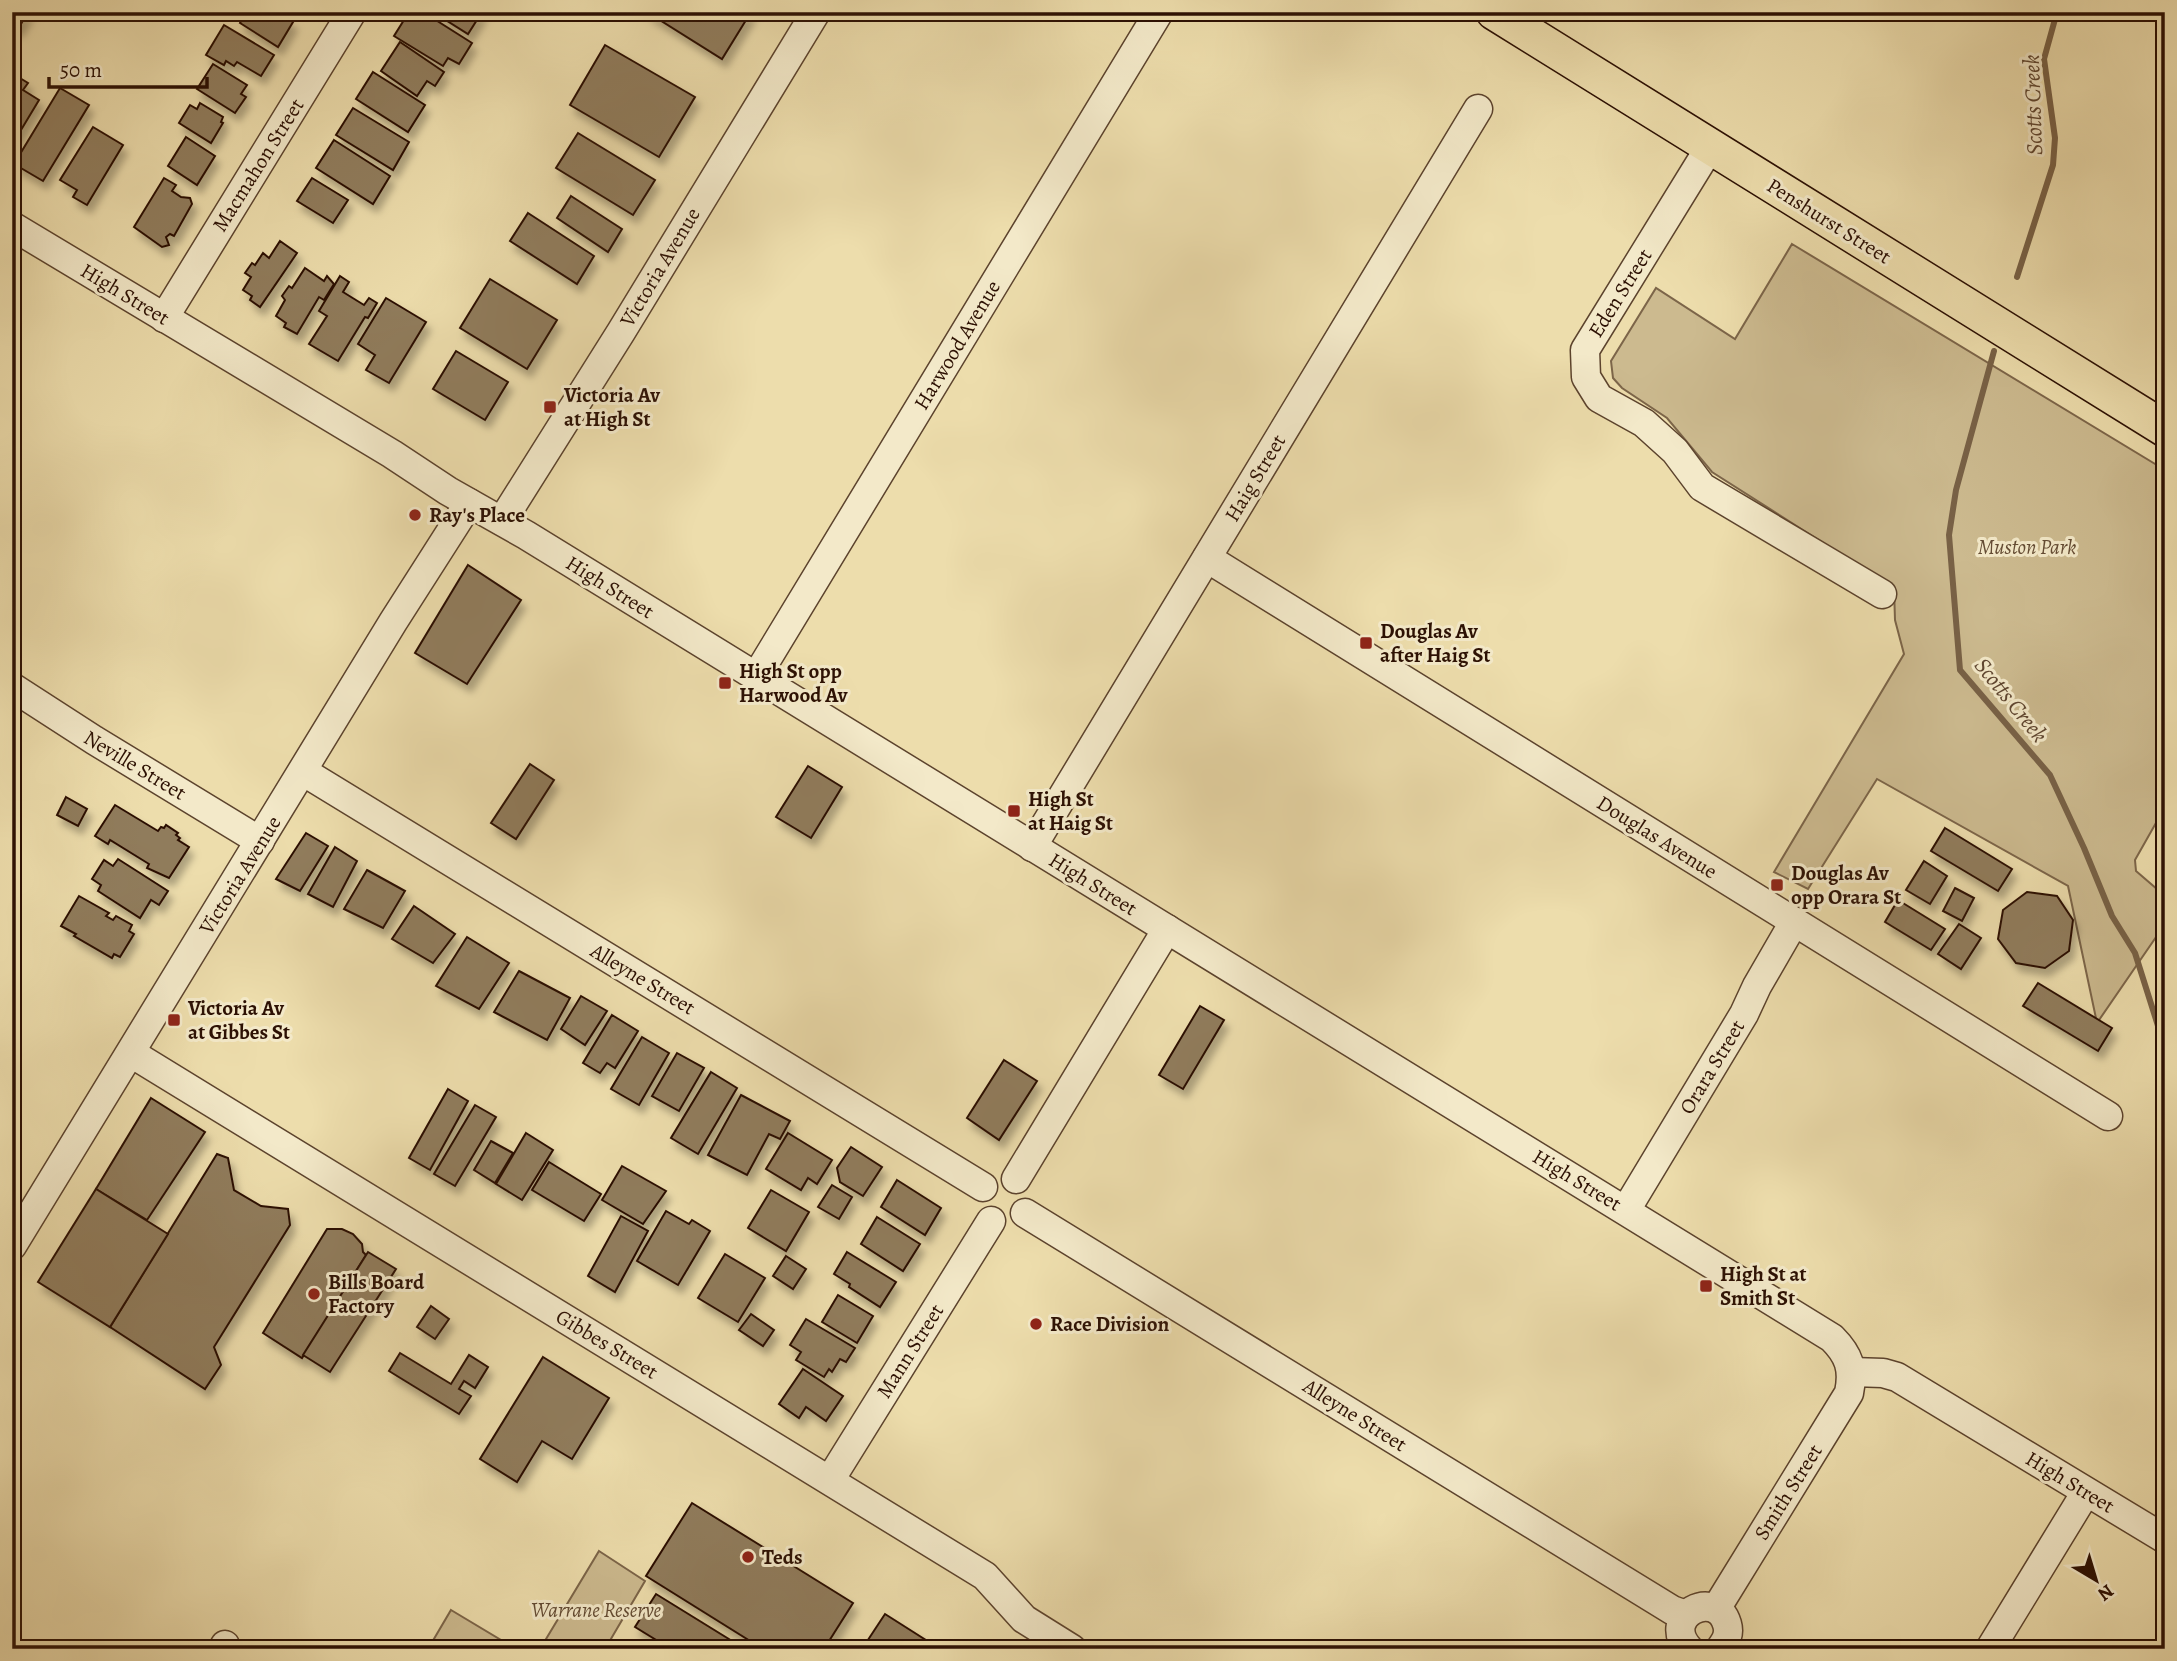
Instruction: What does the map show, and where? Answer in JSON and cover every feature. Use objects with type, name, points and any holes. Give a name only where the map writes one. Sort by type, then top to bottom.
[{"type":"main road","name":"Penshurst Street","points":[[1494,12],[2165,429]]},
{"type":"street","name":"Macmahon Street","points":[[164,317],[352,12]]},
{"type":"street","name":"Victoria Avenue","points":[[502,521],[614,344],[816,12]]},
{"type":"street","name":"Harwood Avenue","points":[[756,677],[1159,12]]},
{"type":"street","name":"Haig Street","points":[[1032,846],[1478,108]]},
{"type":"street","name":"Eden Street","points":[[1710,147],[1585,350],[1586,377],[1599,398],[1644,423],[1675,451],[1702,487],[1882,594]]},
{"type":"street","name":"High Street","points":[[12,226],[502,521],[1832,1338],[1844,1350],[1852,1372],[1884,1373],[1897,1377],[2165,1539]]},
{"type":"street","name":"Victoria Avenue","points":[[12,1247],[393,622],[469,503]]},
{"type":"street","name":"Douglas Avenue","points":[[1207,558],[2108,1116]]},
{"type":"street","name":"Neville Street","points":[[12,687],[260,841]]},
{"type":"street","name":"Alleyne Street","points":[[304,772],[983,1187]]},
{"type":"street","name":"Orara Street","points":[[1626,1210],[1744,1014],[1794,922]]},
{"type":"street","points":[[1016,1180],[1167,929]]},
{"type":"street","name":"Gibbes Street","points":[[131,1053],[985,1576],[1024,1619],[1072,1649]]},
{"type":"street","points":[[995,1177],[1016,1180],[1026,1191],[1028,1206],[1025,1213],[1020,1219],[1006,1225],[991,1221],[981,1210],[980,1194],[983,1187],[995,1177]]},
{"type":"street","name":"Alleyne Street","points":[[1025,1213],[1648,1595],[1686,1615]]},
{"type":"street","name":"Mann Street","points":[[830,1480],[991,1221]]},
{"type":"street","name":"Smith Street","points":[[1716,1609],[1849,1393],[1852,1372]]},
{"type":"street","points":[[1990,1649],[2086,1492]]},
{"type":"street","points":[[1689,1649],[1684,1644],[1680,1629],[1686,1615],[1700,1607],[1716,1609],[1726,1620],[1726,1646]]},
{"type":"green space","name":"Muston Park","points":[[1792,244],[2165,470],[2165,807],[2135,860],[2136,871],[2165,896],[2165,924],[2097,1023],[2068,886],[1877,779],[1808,889],[1774,872],[1904,654],[1895,620],[1894,588],[1712,472],[1667,418],[1622,388],[1613,378],[1611,361],[1656,288],[1735,339]]},
{"type":"green space","name":"Warrane Reserve","points":[[599,1551],[645,1581],[605,1649],[540,1649]]},
{"type":"green space","name":"Warrane Reserve","points":[[451,1610],[516,1649],[428,1649]]},
{"type":"building","points":[[12,12],[28,12],[18,29],[12,25]]},
{"type":"building","points":[[246,12],[277,12],[293,22],[278,47],[240,23]]},
{"type":"building","points":[[409,12],[423,12],[472,43],[459,64],[448,58],[443,66],[394,36]]},
{"type":"building","points":[[433,12],[482,12],[468,34]]},
{"type":"building","points":[[647,12],[751,12],[722,59]]},
{"type":"building","points":[[224,25],[274,55],[261,76],[237,62],[234,66],[226,61],[224,65],[206,55]]},
{"type":"building","points":[[400,42],[444,72],[435,86],[427,81],[417,96],[381,71]]},
{"type":"building","points":[[605,45],[695,97],[659,157],[570,105]]},
{"type":"building","points":[[213,64],[247,85],[241,94],[246,97],[235,113],[197,89]]},
{"type":"building","points":[[373,72],[425,105],[408,132],[356,99]]},
{"type":"building","points":[[15,75],[28,83],[23,90],[39,100],[12,145],[12,79]]},
{"type":"building","points":[[60,88],[89,105],[43,181],[14,164]]},
{"type":"building","points":[[200,103],[223,117],[223,123],[211,143],[179,123],[190,105],[197,109]]},
{"type":"building","points":[[353,108],[409,142],[393,170],[336,135]]},
{"type":"building","points":[[93,127],[123,145],[87,205],[73,197],[77,190],[60,180]]},
{"type":"building","points":[[578,133],[655,180],[633,215],[556,168]]},
{"type":"building","points":[[186,137],[215,156],[197,185],[168,166]]},
{"type":"building","points":[[334,140],[390,176],[373,204],[316,168]]},
{"type":"building","points":[[164,178],[176,185],[172,191],[181,197],[190,198],[192,204],[174,236],[170,234],[166,237],[169,245],[162,247],[134,227]]},
{"type":"building","points":[[312,178],[348,200],[333,223],[297,201]]},
{"type":"building","points":[[571,196],[622,229],[608,252],[557,218]]},
{"type":"building","points":[[528,213],[594,256],[577,284],[510,241]]},
{"type":"building","points":[[280,241],[297,253],[260,307],[250,300],[252,296],[243,290],[251,277],[245,273],[263,253],[269,258]]},
{"type":"building","points":[[305,268],[324,281],[327,276],[334,284],[324,300],[319,297],[297,334],[284,327],[286,323],[276,316],[285,300],[282,296],[289,286],[292,288]]},
{"type":"building","points":[[340,276],[349,282],[343,292],[364,305],[369,298],[377,303],[368,318],[365,317],[338,361],[309,344],[327,316],[319,311]]},
{"type":"building","points":[[490,279],[557,320],[527,369],[460,328]]},
{"type":"building","points":[[386,298],[426,322],[389,383],[366,370],[375,355],[358,344]]},
{"type":"building","points":[[456,351],[508,382],[485,420],[433,389]]},
{"type":"building","points":[[468,565],[521,600],[467,684],[415,653]]},
{"type":"building","points":[[530,764],[554,780],[516,839],[491,823]]},
{"type":"building","points":[[808,766],[842,787],[811,838],[776,817]]},
{"type":"building","points":[[66,797],[87,809],[78,826],[57,815]]},
{"type":"building","points":[[115,805],[158,831],[166,825],[178,833],[178,840],[189,847],[169,878],[147,868],[149,864],[110,840],[108,844],[95,836]]},
{"type":"building","points":[[1945,828],[2012,869],[1998,891],[1931,851]]},
{"type":"building","points":[[306,833],[328,846],[300,891],[276,879]]},
{"type":"building","points":[[335,847],[357,861],[333,907],[308,894]]},
{"type":"building","points":[[118,859],[168,891],[159,905],[151,900],[140,918],[98,891],[101,885],[92,879],[104,860],[113,866]]},
{"type":"building","points":[[1924,861],[1947,876],[1930,904],[1906,890]]},
{"type":"building","points":[[367,870],[405,891],[383,928],[344,909]]},
{"type":"building","points":[[1955,888],[1974,898],[1962,921],[1943,911]]},
{"type":"building","points":[[2027,892],[2057,896],[2073,920],[2069,951],[2045,968],[2016,963],[1998,939],[2003,910]]},
{"type":"building","points":[[79,896],[109,913],[106,916],[113,920],[116,916],[132,925],[129,931],[134,934],[120,957],[114,954],[112,958],[61,926]]},
{"type":"building","points":[[1898,900],[1945,929],[1931,950],[1885,922]]},
{"type":"building","points":[[414,906],[455,934],[433,963],[392,939]]},
{"type":"building","points":[[1959,924],[1981,938],[1961,969],[1938,954]]},
{"type":"building","points":[[467,937],[509,963],[479,1009],[436,986]]},
{"type":"building","points":[[519,971],[570,998],[547,1040],[494,1012]]},
{"type":"building","points":[[2038,983],[2112,1028],[2098,1051],[2023,1006]]},
{"type":"building","points":[[581,996],[607,1011],[585,1045],[561,1029]]},
{"type":"building","points":[[1200,1006],[1224,1020],[1183,1089],[1159,1075]]},
{"type":"building","points":[[612,1015],[638,1031],[615,1068],[607,1063],[600,1073],[583,1063]]},
{"type":"building","points":[[642,1037],[669,1053],[639,1105],[611,1089]]},
{"type":"building","points":[[677,1053],[704,1068],[679,1111],[652,1096]]},
{"type":"building","points":[[1004,1060],[1037,1081],[999,1140],[967,1118]]},
{"type":"building","points":[[711,1072],[737,1088],[698,1154],[671,1138]]},
{"type":"building","points":[[448,1089],[468,1101],[430,1170],[409,1158]]},
{"type":"building","points":[[741,1095],[790,1121],[780,1139],[769,1134],[747,1175],[708,1155]]},
{"type":"building","points":[[151,1098],[205,1132],[147,1220],[96,1189]]},
{"type":"building","points":[[475,1105],[496,1117],[455,1186],[434,1174]]},
{"type":"building","points":[[526,1133],[553,1150],[522,1200],[496,1184]]},
{"type":"building","points":[[788,1133],[832,1160],[817,1184],[808,1178],[801,1190],[766,1169]]},
{"type":"building","points":[[491,1141],[513,1153],[495,1183],[474,1170]]},
{"type":"building","points":[[851,1147],[882,1167],[863,1196],[840,1182],[837,1168]]},
{"type":"building","points":[[217,1154],[228,1158],[234,1190],[261,1206],[288,1209],[290,1225],[214,1347],[221,1365],[205,1389],[110,1327]]},
{"type":"building","points":[[549,1162],[601,1194],[584,1221],[532,1190]]},
{"type":"building","points":[[622,1166],[666,1191],[643,1224],[602,1200]]},
{"type":"building","points":[[897,1180],[941,1208],[925,1235],[881,1207]]},
{"type":"building","points":[[832,1185],[852,1197],[839,1219],[818,1207]]},
{"type":"building","points":[[96,1189],[168,1234],[110,1327],[38,1282]]},
{"type":"building","points":[[771,1190],[809,1212],[786,1251],[748,1228]]},
{"type":"building","points":[[666,1211],[689,1224],[692,1220],[710,1231],[678,1285],[637,1261]]},
{"type":"building","points":[[621,1216],[648,1231],[615,1292],[588,1276]]},
{"type":"building","points":[[877,1217],[920,1244],[903,1271],[861,1244]]},
{"type":"building","name":"Bills Board Factory","points":[[327,1229],[342,1229],[353,1234],[362,1244],[366,1255],[302,1358],[263,1333]]},
{"type":"building","points":[[368,1252],[396,1269],[330,1372],[303,1355]]},
{"type":"building","points":[[847,1252],[896,1282],[880,1307],[834,1274]]},
{"type":"building","points":[[725,1254],[765,1278],[738,1322],[698,1298]]},
{"type":"building","points":[[786,1256],[806,1269],[793,1289],[773,1276]]},
{"type":"building","points":[[838,1295],[873,1316],[857,1343],[822,1322]]},
{"type":"building","points":[[431,1306],[449,1319],[435,1339],[417,1327]]},
{"type":"building","points":[[751,1314],[774,1330],[763,1346],[739,1330]]},
{"type":"building","points":[[806,1319],[855,1348],[846,1362],[840,1359],[832,1372],[829,1369],[824,1377],[796,1360],[801,1352],[790,1345]]},
{"type":"building","points":[[400,1353],[451,1384],[469,1355],[488,1367],[475,1388],[464,1381],[459,1389],[471,1396],[459,1414],[389,1371]]},
{"type":"building","points":[[543,1357],[609,1398],[572,1459],[542,1441],[517,1482],[480,1459]]},
{"type":"building","points":[[803,1369],[843,1396],[826,1421],[806,1407],[799,1418],[779,1404]]},
{"type":"building","points":[[692,1503],[853,1603],[824,1649],[763,1649],[646,1576]]},
{"type":"building","points":[[656,1594],[745,1649],[671,1649],[635,1627]]},
{"type":"building","points":[[885,1614],[940,1649],[862,1649]]},
{"type":"waterway","name":"Scotts Creek","points":[[2017,277],[2053,165],[2055,138],[2044,59],[2057,12]]},
{"type":"waterway","name":"Scotts Creek","points":[[1994,351],[1956,490],[1949,535],[1960,670],[2050,775],[2112,916],[2135,953],[2165,1048]]},
{"type":"place","name":"Victoria Av at High St","points":[[550,407]]},
{"type":"place","name":"Ray's Place","points":[[415,515]]},
{"type":"place","name":"Douglas Av after Haig St","points":[[1366,643]]},
{"type":"place","name":"High St opp Harwood Av","points":[[725,683]]},
{"type":"place","name":"High St at Haig St","points":[[1014,811]]},
{"type":"place","name":"Douglas Av opp Orara St","points":[[1777,885]]},
{"type":"place","name":"Victoria Av at Gibbes St","points":[[174,1020]]},
{"type":"place","name":"High St at Smith St","points":[[1706,1286]]},
{"type":"place","name":"Bills Board Factory","points":[[314,1294]]},
{"type":"place","name":"Race Division","points":[[1036,1324]]},
{"type":"place","name":"Teds","points":[[748,1557]]}]
